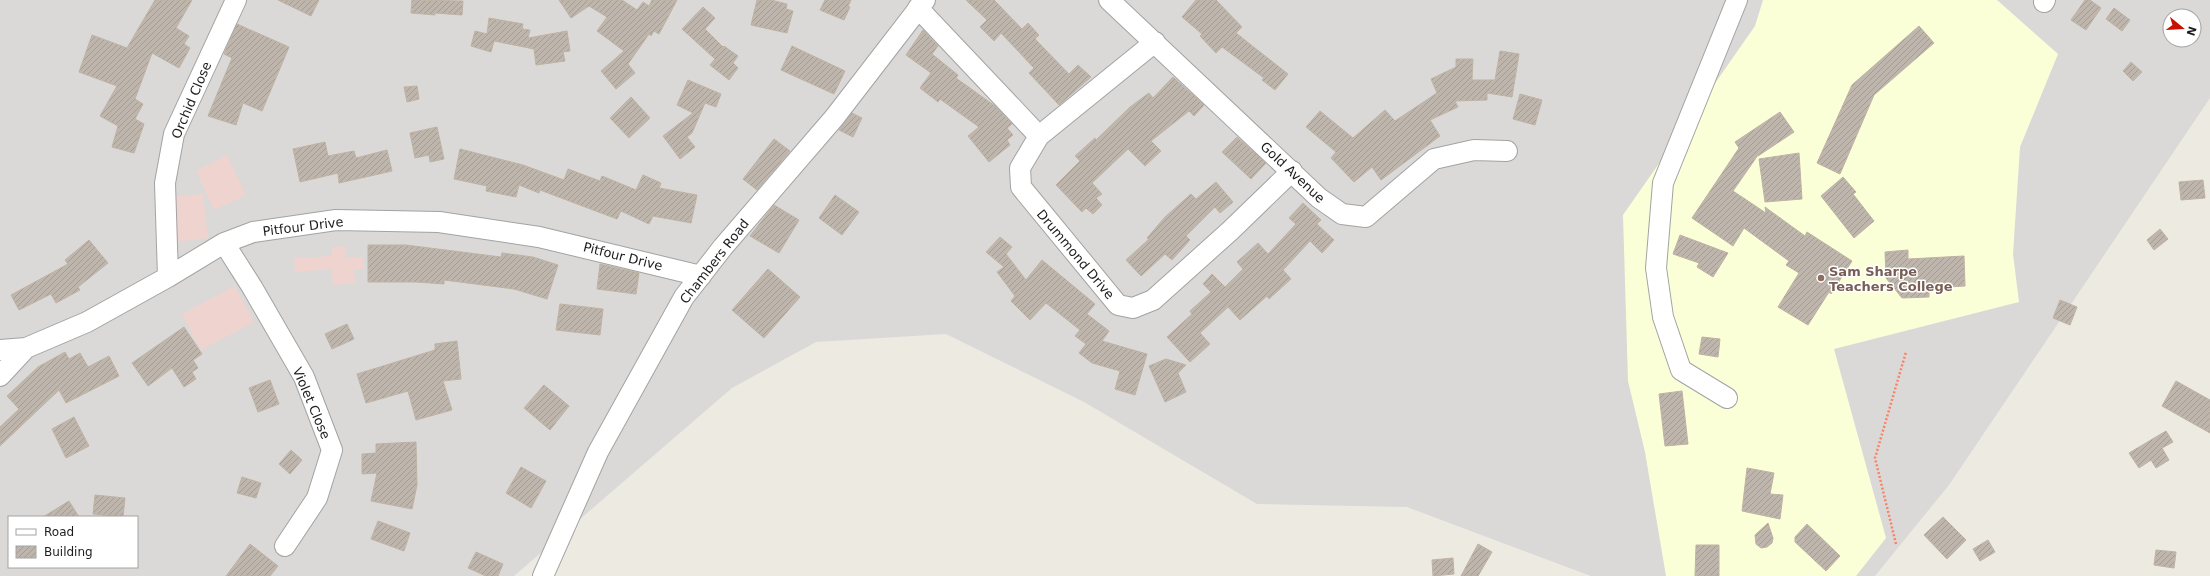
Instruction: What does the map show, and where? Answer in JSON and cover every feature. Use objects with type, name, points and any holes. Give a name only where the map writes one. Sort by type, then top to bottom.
[{"type":"street","name":"Orchid Close","points":[[168,277],[165,183],[174,134],[236,0]]},
{"type":"street","name":"Gold Avenue","points":[[1109,0],[1319,198],[1342,214],[1366,217],[1434,159],[1474,150],[1507,151]]},
{"type":"street","points":[[1727,398],[1681,370],[1663,317],[1656,268],[1663,183],[1737,0]]},
{"type":"street","points":[[921,4],[1039,136]]},
{"type":"street","name":"Chambers Road","points":[[543,576],[598,452],[684,297],[723,247],[834,118],[921,4]]},
{"type":"street","name":"Drummond Drive","points":[[1155,42],[1039,136],[1020,168],[1021,187],[1118,305],[1133,308],[1153,300],[1292,171]]},
{"type":"street","name":"Pitfour Drive","points":[[0,350],[26,348],[87,322],[168,277],[224,243],[253,232],[336,220],[439,222],[539,236],[701,276]]},
{"type":"street","name":"Violet Close","points":[[224,243],[252,287],[304,377],[332,450],[317,498],[285,546]]},
{"type":"street","points":[[0,376],[26,348]]},
{"type":"path","points":[[1896,544],[1876,458],[1906,352]]},
{"type":"shaded area","points":[[0,0],[2210,0],[2210,98],[1949,485],[1875,576],[1591,576],[1407,507],[1257,504],[1084,402],[946,334],[816,342],[732,388],[514,576],[0,576]]},
{"type":"shaded area","name":"Sam Sharpe Teachers College","points":[[1763,0],[1997,0],[2058,54],[2020,147],[2013,254],[2019,302],[1834,349],[1886,538],[1856,576],[1666,576],[1645,452],[1628,381],[1623,215],[1755,26]]},
{"type":"shaded area","points":[[227,155],[246,195],[214,210],[196,171]]},
{"type":"shaded area","points":[[203,194],[208,238],[174,242],[169,197]]},
{"type":"shaded area","points":[[345,246],[346,258],[363,257],[364,269],[354,270],[355,283],[333,285],[332,269],[295,272],[294,258],[332,256],[332,247]]},
{"type":"shaded area","points":[[235,286],[254,322],[201,350],[182,314]]},
{"type":"building","points":[[155,0],[192,0],[176,28],[189,36],[184,44],[190,48],[179,68],[152,53],[135,99],[143,104],[135,119],[144,124],[134,153],[112,147],[118,126],[100,116],[117,86],[79,72],[92,35],[127,48]]},
{"type":"building","points":[[278,0],[319,0],[311,16]]},
{"type":"building","points":[[412,0],[463,1],[462,15],[411,13]]},
{"type":"building","points":[[559,0],[622,0],[637,10],[643,2],[649,6],[652,0],[677,0],[659,34],[654,31],[651,36],[649,34],[628,64],[635,73],[616,89],[601,71],[624,51],[597,31],[607,17],[589,6],[571,18]]},
{"type":"building","points":[[757,0],[771,0],[787,4],[786,9],[793,11],[787,33],[751,25]]},
{"type":"building","points":[[825,0],[851,0],[848,6],[850,7],[844,20],[820,10]]},
{"type":"building","points":[[966,0],[994,0],[1022,29],[1028,23],[1039,35],[1035,39],[1069,74],[1078,65],[1091,77],[1059,105],[1029,73],[1034,68],[1001,33],[994,41],[980,27],[987,20]]},
{"type":"building","points":[[1196,0],[1216,0],[1242,27],[1236,33],[1288,74],[1275,90],[1262,80],[1264,78],[1222,47],[1216,53],[1200,36],[1202,34],[1182,17]]},
{"type":"building","points":[[2085,0],[2090,0],[2101,8],[2086,30],[2071,20]]},
{"type":"building","points":[[703,7],[715,18],[705,29],[723,47],[724,46],[738,56],[733,63],[738,68],[729,80],[710,65],[715,59],[682,29]]},
{"type":"building","points":[[2114,8],[2130,20],[2122,31],[2106,19]]},
{"type":"building","points":[[489,18],[523,24],[522,29],[530,30],[528,38],[567,31],[570,51],[563,52],[565,61],[536,65],[534,49],[494,41],[491,52],[471,46],[475,31],[487,34]]},
{"type":"building","points":[[237,24],[289,47],[262,111],[243,103],[236,125],[208,116],[232,58],[224,54]]},
{"type":"building","points":[[1919,26],[1934,43],[1874,95],[1840,174],[1817,163],[1852,85]]},
{"type":"building","points":[[923,30],[938,46],[932,54],[958,75],[956,78],[995,106],[1012,124],[1007,128],[1013,135],[1007,140],[1010,145],[989,162],[968,136],[979,127],[940,99],[938,102],[920,88],[931,73],[906,55]]},
{"type":"building","points":[[792,46],[845,71],[834,94],[781,70]]},
{"type":"building","points":[[1500,51],[1519,54],[1512,97],[1487,93],[1487,100],[1455,101],[1458,107],[1430,120],[1440,136],[1381,180],[1372,167],[1354,182],[1331,158],[1336,152],[1306,127],[1320,111],[1353,138],[1385,110],[1395,121],[1437,93],[1431,79],[1456,67],[1456,59],[1473,59],[1472,80],[1495,80]]},
{"type":"building","points":[[2131,62],[2142,72],[2133,81],[2123,71]]},
{"type":"building","points":[[1173,77],[1204,105],[1194,116],[1189,111],[1151,141],[1161,151],[1145,166],[1128,149],[1092,183],[1102,194],[1096,198],[1102,205],[1093,214],[1086,208],[1082,212],[1056,185],[1080,161],[1075,156],[1095,138],[1096,140],[1130,107],[1149,93],[1153,98]]},
{"type":"building","points":[[688,80],[721,94],[716,107],[705,103],[692,133],[687,137],[695,147],[680,159],[663,136],[693,113],[677,105]]},
{"type":"building","points":[[417,86],[419,99],[407,102],[404,87]]},
{"type":"building","points":[[1520,94],[1542,100],[1535,125],[1513,119]]},
{"type":"building","points":[[631,97],[650,118],[629,138],[610,118]]},
{"type":"building","points":[[1780,112],[1794,132],[1758,155],[1733,191],[1766,213],[1765,207],[1805,236],[1807,232],[1852,261],[1831,294],[1829,292],[1808,325],[1778,307],[1799,273],[1786,265],[1789,261],[1744,228],[1733,246],[1692,218],[1739,148],[1735,142]]},
{"type":"building","points":[[852,113],[862,118],[853,137],[839,130]]},
{"type":"building","points":[[437,127],[444,159],[430,162],[429,155],[415,158],[410,133]]},
{"type":"building","points":[[1237,137],[1266,163],[1251,179],[1222,152]]},
{"type":"building","points":[[774,139],[790,151],[757,190],[743,179]]},
{"type":"building","points":[[325,142],[328,156],[354,151],[356,158],[387,150],[392,171],[339,183],[338,173],[300,182],[293,149]]},
{"type":"building","points":[[460,149],[523,165],[564,180],[568,169],[600,181],[602,176],[636,190],[643,175],[661,183],[659,188],[697,195],[691,223],[653,216],[649,224],[621,211],[617,219],[540,190],[539,193],[519,185],[516,197],[486,191],[487,186],[454,179]]},
{"type":"building","points":[[1799,153],[1802,199],[1765,202],[1759,159]]},
{"type":"building","points":[[1843,177],[1856,192],[1853,194],[1874,221],[1854,238],[1821,196]]},
{"type":"building","points":[[2203,180],[2205,198],[2181,200],[2179,182]]},
{"type":"building","points":[[1216,182],[1233,202],[1220,213],[1215,207],[1186,236],[1190,240],[1172,260],[1165,254],[1141,276],[1126,260],[1149,239],[1147,238],[1165,217],[1191,194],[1196,199]]},
{"type":"building","points":[[835,195],[859,212],[842,235],[819,218]]},
{"type":"building","points":[[1303,203],[1321,220],[1317,224],[1334,240],[1322,253],[1310,241],[1283,270],[1291,279],[1269,299],[1267,296],[1240,320],[1228,307],[1200,333],[1210,344],[1190,362],[1167,337],[1192,314],[1190,311],[1211,292],[1203,284],[1212,274],[1225,287],[1243,269],[1237,262],[1258,243],[1268,254],[1296,224],[1289,218]]},
{"type":"building","points":[[774,205],[799,220],[779,253],[750,236]]},
{"type":"building","points":[[2160,229],[2168,239],[2154,250],[2147,240]]},
{"type":"building","points":[[1680,235],[1728,253],[1713,277],[1697,267],[1699,263],[1673,254]]},
{"type":"building","points":[[1000,237],[1012,247],[1006,254],[1026,280],[1042,260],[1095,304],[1087,314],[1109,331],[1102,341],[1147,354],[1135,395],[1115,389],[1120,371],[1092,363],[1079,353],[1086,344],[1075,336],[1080,330],[1046,303],[1030,320],[1011,301],[1015,296],[997,272],[1004,267],[986,252]]},
{"type":"building","points":[[89,240],[108,263],[78,287],[80,290],[56,303],[51,294],[19,310],[11,295],[68,264],[65,260]]},
{"type":"building","points":[[368,245],[406,245],[501,257],[502,253],[533,257],[558,265],[547,299],[514,289],[444,280],[444,284],[416,282],[368,282]]},
{"type":"building","points":[[1908,250],[1908,259],[1964,256],[1965,286],[1929,288],[1929,297],[1902,298],[1886,278],[1885,252]]},
{"type":"building","points":[[600,264],[639,273],[636,294],[597,289]]},
{"type":"building","points":[[768,269],[800,297],[764,338],[732,310]]},
{"type":"building","points":[[2060,300],[2077,307],[2070,325],[2053,318]]},
{"type":"building","points":[[560,304],[603,309],[600,335],[556,330]]},
{"type":"building","points":[[347,324],[354,339],[332,349],[325,334]]},
{"type":"building","points":[[184,327],[202,354],[193,360],[198,368],[192,372],[196,379],[184,387],[172,368],[148,386],[132,363]]},
{"type":"building","points":[[1702,337],[1720,339],[1718,357],[1699,354]]},
{"type":"building","points":[[457,341],[461,379],[443,381],[452,410],[416,420],[408,391],[366,403],[357,374],[435,350],[435,344]]},
{"type":"building","points":[[65,352],[69,359],[80,353],[88,367],[109,356],[119,376],[66,403],[59,390],[0,446],[0,427],[19,409],[7,396],[38,367]]},
{"type":"building","points":[[1166,359],[1186,365],[1178,373],[1186,392],[1165,402],[1149,366]]},
{"type":"building","points":[[270,380],[279,404],[258,412],[249,388]]},
{"type":"building","points":[[2176,381],[2210,400],[2210,433],[2162,406]]},
{"type":"building","points":[[544,385],[569,406],[550,430],[524,408]]},
{"type":"building","points":[[1682,391],[1688,444],[1665,446],[1659,394]]},
{"type":"building","points":[[74,417],[89,446],[66,458],[52,429]]},
{"type":"building","points":[[2166,431],[2173,442],[2162,448],[2169,460],[2156,468],[2151,460],[2139,468],[2129,453]]},
{"type":"building","points":[[416,442],[417,485],[412,509],[371,501],[377,473],[362,474],[362,454],[376,453],[376,444]]},
{"type":"building","points":[[291,450],[302,460],[290,474],[279,464]]},
{"type":"building","points":[[521,467],[546,481],[531,508],[506,493]]},
{"type":"building","points":[[1747,468],[1774,473],[1770,494],[1783,495],[1780,519],[1742,511]]},
{"type":"building","points":[[242,477],[261,483],[256,498],[237,493]]},
{"type":"building","points":[[95,495],[125,498],[123,516],[93,514]]},
{"type":"building","points":[[69,501],[78,516],[45,516]]},
{"type":"building","points":[[1943,517],[1966,540],[1947,559],[1924,535]]},
{"type":"building","points":[[378,521],[410,533],[404,551],[371,539]]},
{"type":"building","points":[[1768,523],[1773,538],[1772,543],[1767,547],[1761,548],[1756,544],[1755,535]]},
{"type":"building","points":[[1807,524],[1840,556],[1826,571],[1795,542],[1795,537]]},
{"type":"building","points":[[1988,540],[1995,552],[1980,561],[1973,549]]},
{"type":"building","points":[[250,544],[278,566],[270,576],[226,576]]},
{"type":"building","points":[[1478,544],[1492,552],[1478,576],[1461,576]]},
{"type":"building","points":[[1696,545],[1719,545],[1719,576],[1695,576]]},
{"type":"building","points":[[2156,550],[2176,552],[2174,568],[2154,565]]},
{"type":"building","points":[[476,552],[503,564],[498,576],[486,576],[468,568]]},
{"type":"building","points":[[1453,558],[1454,574],[1433,576],[1432,560]]},
{"type":"place","name":"Sam Sharpe Teachers College","points":[[1821,278]]}]
